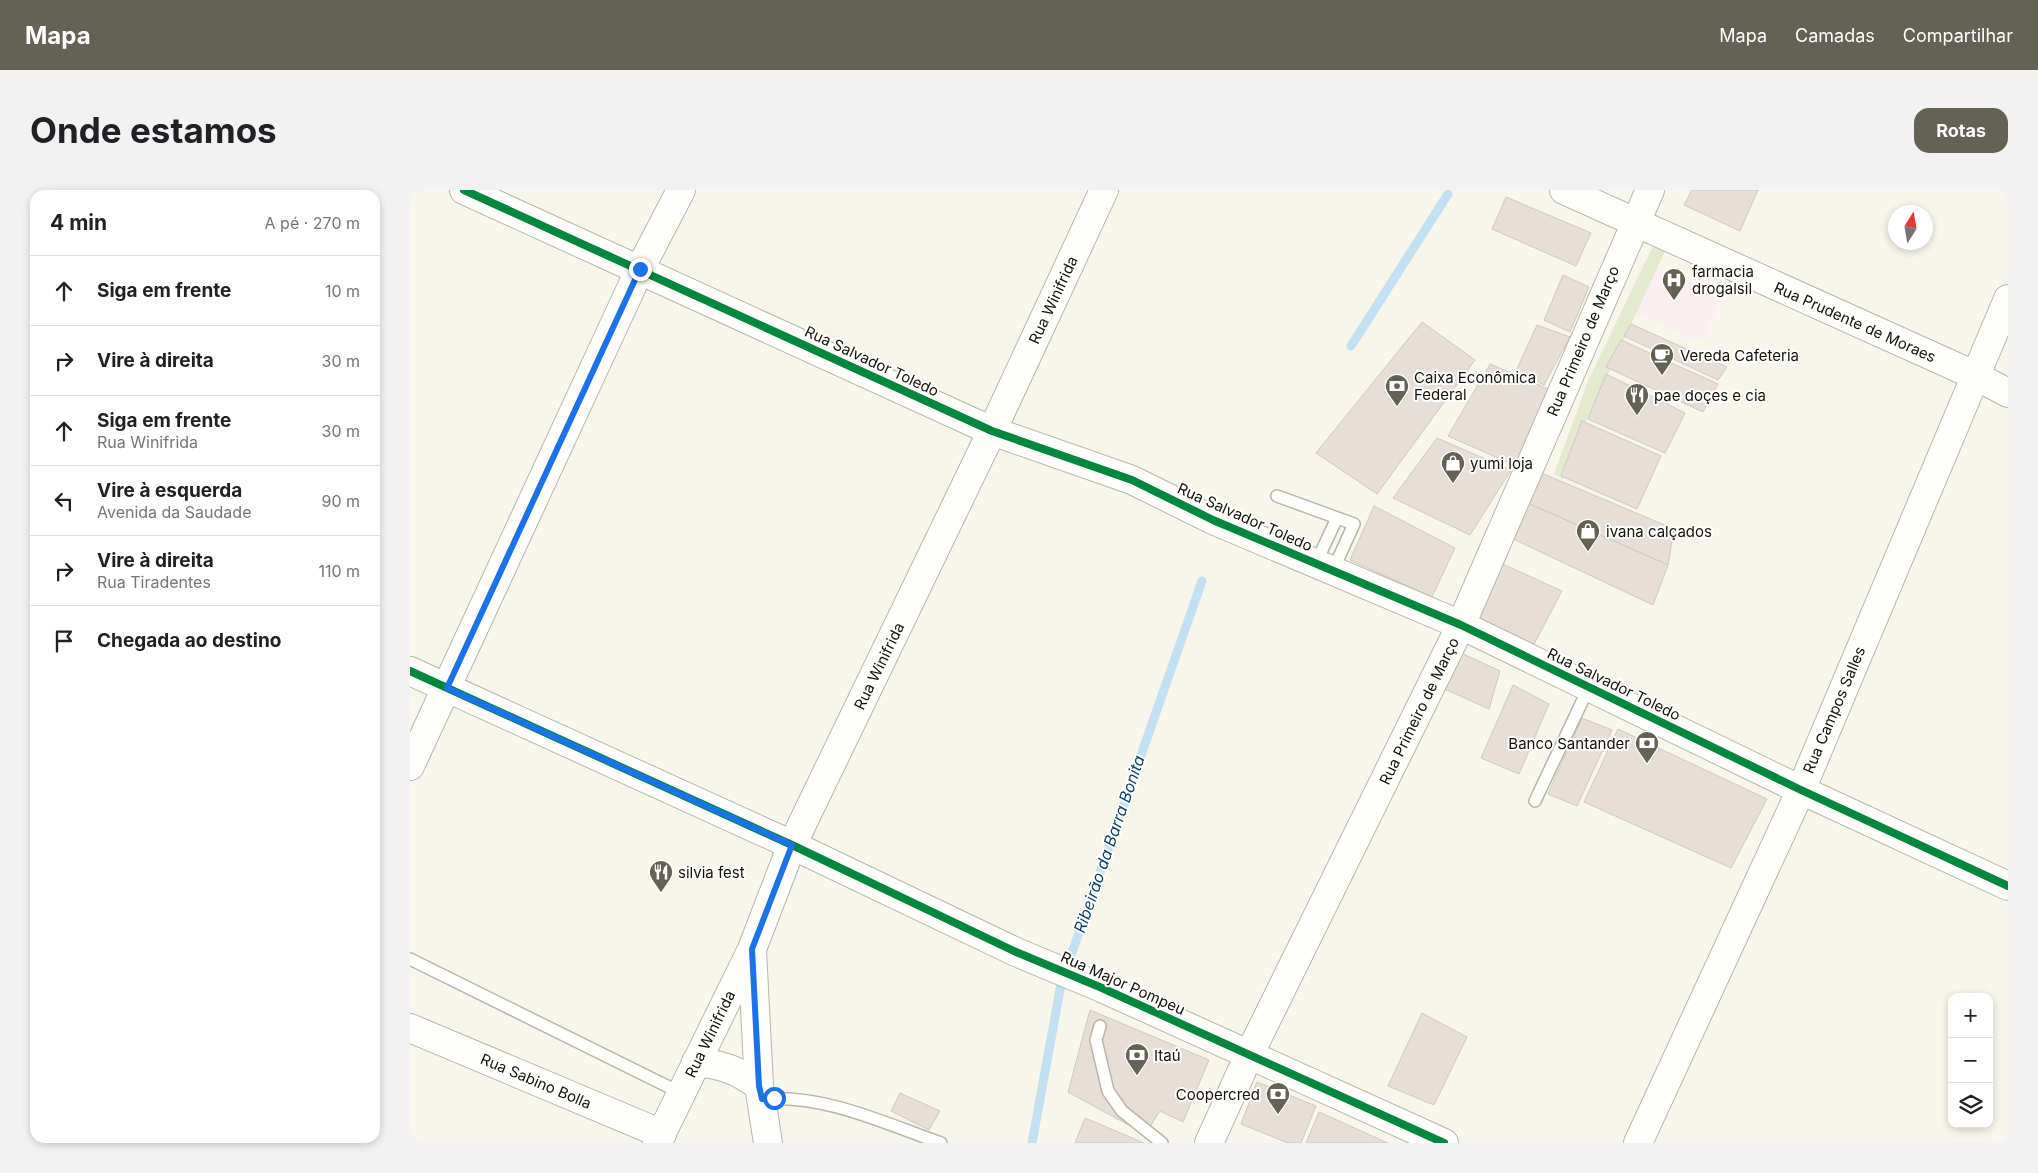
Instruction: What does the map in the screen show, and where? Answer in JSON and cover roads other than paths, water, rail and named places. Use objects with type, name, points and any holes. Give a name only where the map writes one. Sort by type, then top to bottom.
[{"type":"street","name":"Rua Salvador Toledo","points":[[464,190],[992,431],[1132,480],[1213,520],[1461,625],[1801,790],[2008,886]]},
{"type":"street","points":[[410,766],[640,269],[681,190]]},
{"type":"street","name":"Rua Winifrida","points":[[660,1138],[752,949],[792,845],[992,431],[1104,190]]},
{"type":"street","name":"Rua Prudente de Moraes","points":[[1564,190],[1974,375],[2008,393]]},
{"type":"street","name":"Rua Primeiro de Março","points":[[1209,1143],[1250,1055],[1461,625],[1634,223],[1650,190]]},
{"type":"street","name":"Rua Campos Salles","points":[[1638,1143],[1801,790],[1974,375],[2008,299]]},
{"type":"street","name":"Rua Major Pompeu","points":[[410,671],[792,845],[1016,952],[1102,988],[1444,1143]]},
{"type":"street","points":[[752,949],[760,1092],[768,1143]]},
{"type":"street","name":"Rua Sabino Bolla","points":[[410,1028],[660,1138]]},
{"type":"street","points":[[696,1062],[721,1064],[740,1072],[760,1092]]},
{"type":"lane","points":[[1277,496],[1354,524],[1324,567]]},
{"type":"lane","points":[[1324,567],[1337,518]]},
{"type":"lane","points":[[1535,801],[1589,687]]},
{"type":"lane","points":[[410,959],[681,1093]]},
{"type":"lane","points":[[1100,1026],[1096,1040],[1108,1091],[1122,1111],[1162,1143]]},
{"type":"lane","points":[[760,1092],[858,1111],[941,1143]]},
{"type":"waterway","name":"Ribeirão da Barra Bonita","points":[[1351,346],[1448,194]]},
{"type":"waterway","name":"Ribeirão da Barra Bonita","points":[[1032,1143],[1061,984],[1202,581]]},
{"type":"place","name":"farmacia drogalsil","points":[[1674,301]]},
{"type":"place","name":"Vereda Cafeteria","points":[[1662,376]]},
{"type":"place","name":"Caixa Econômica Federal","points":[[1397,407]]},
{"type":"place","name":"pae doçes e cia","points":[[1637,416]]},
{"type":"place","name":"yumi loja","points":[[1453,484]]},
{"type":"place","name":"ivana calçados","points":[[1588,552]]},
{"type":"place","name":"Banco Santander","points":[[1647,764]]},
{"type":"place","name":"silvia fest","points":[[661,893]]},
{"type":"place","name":"Itaú","points":[[1137,1076]]},
{"type":"place","name":"Coopercred","points":[[1278,1115]]}]
